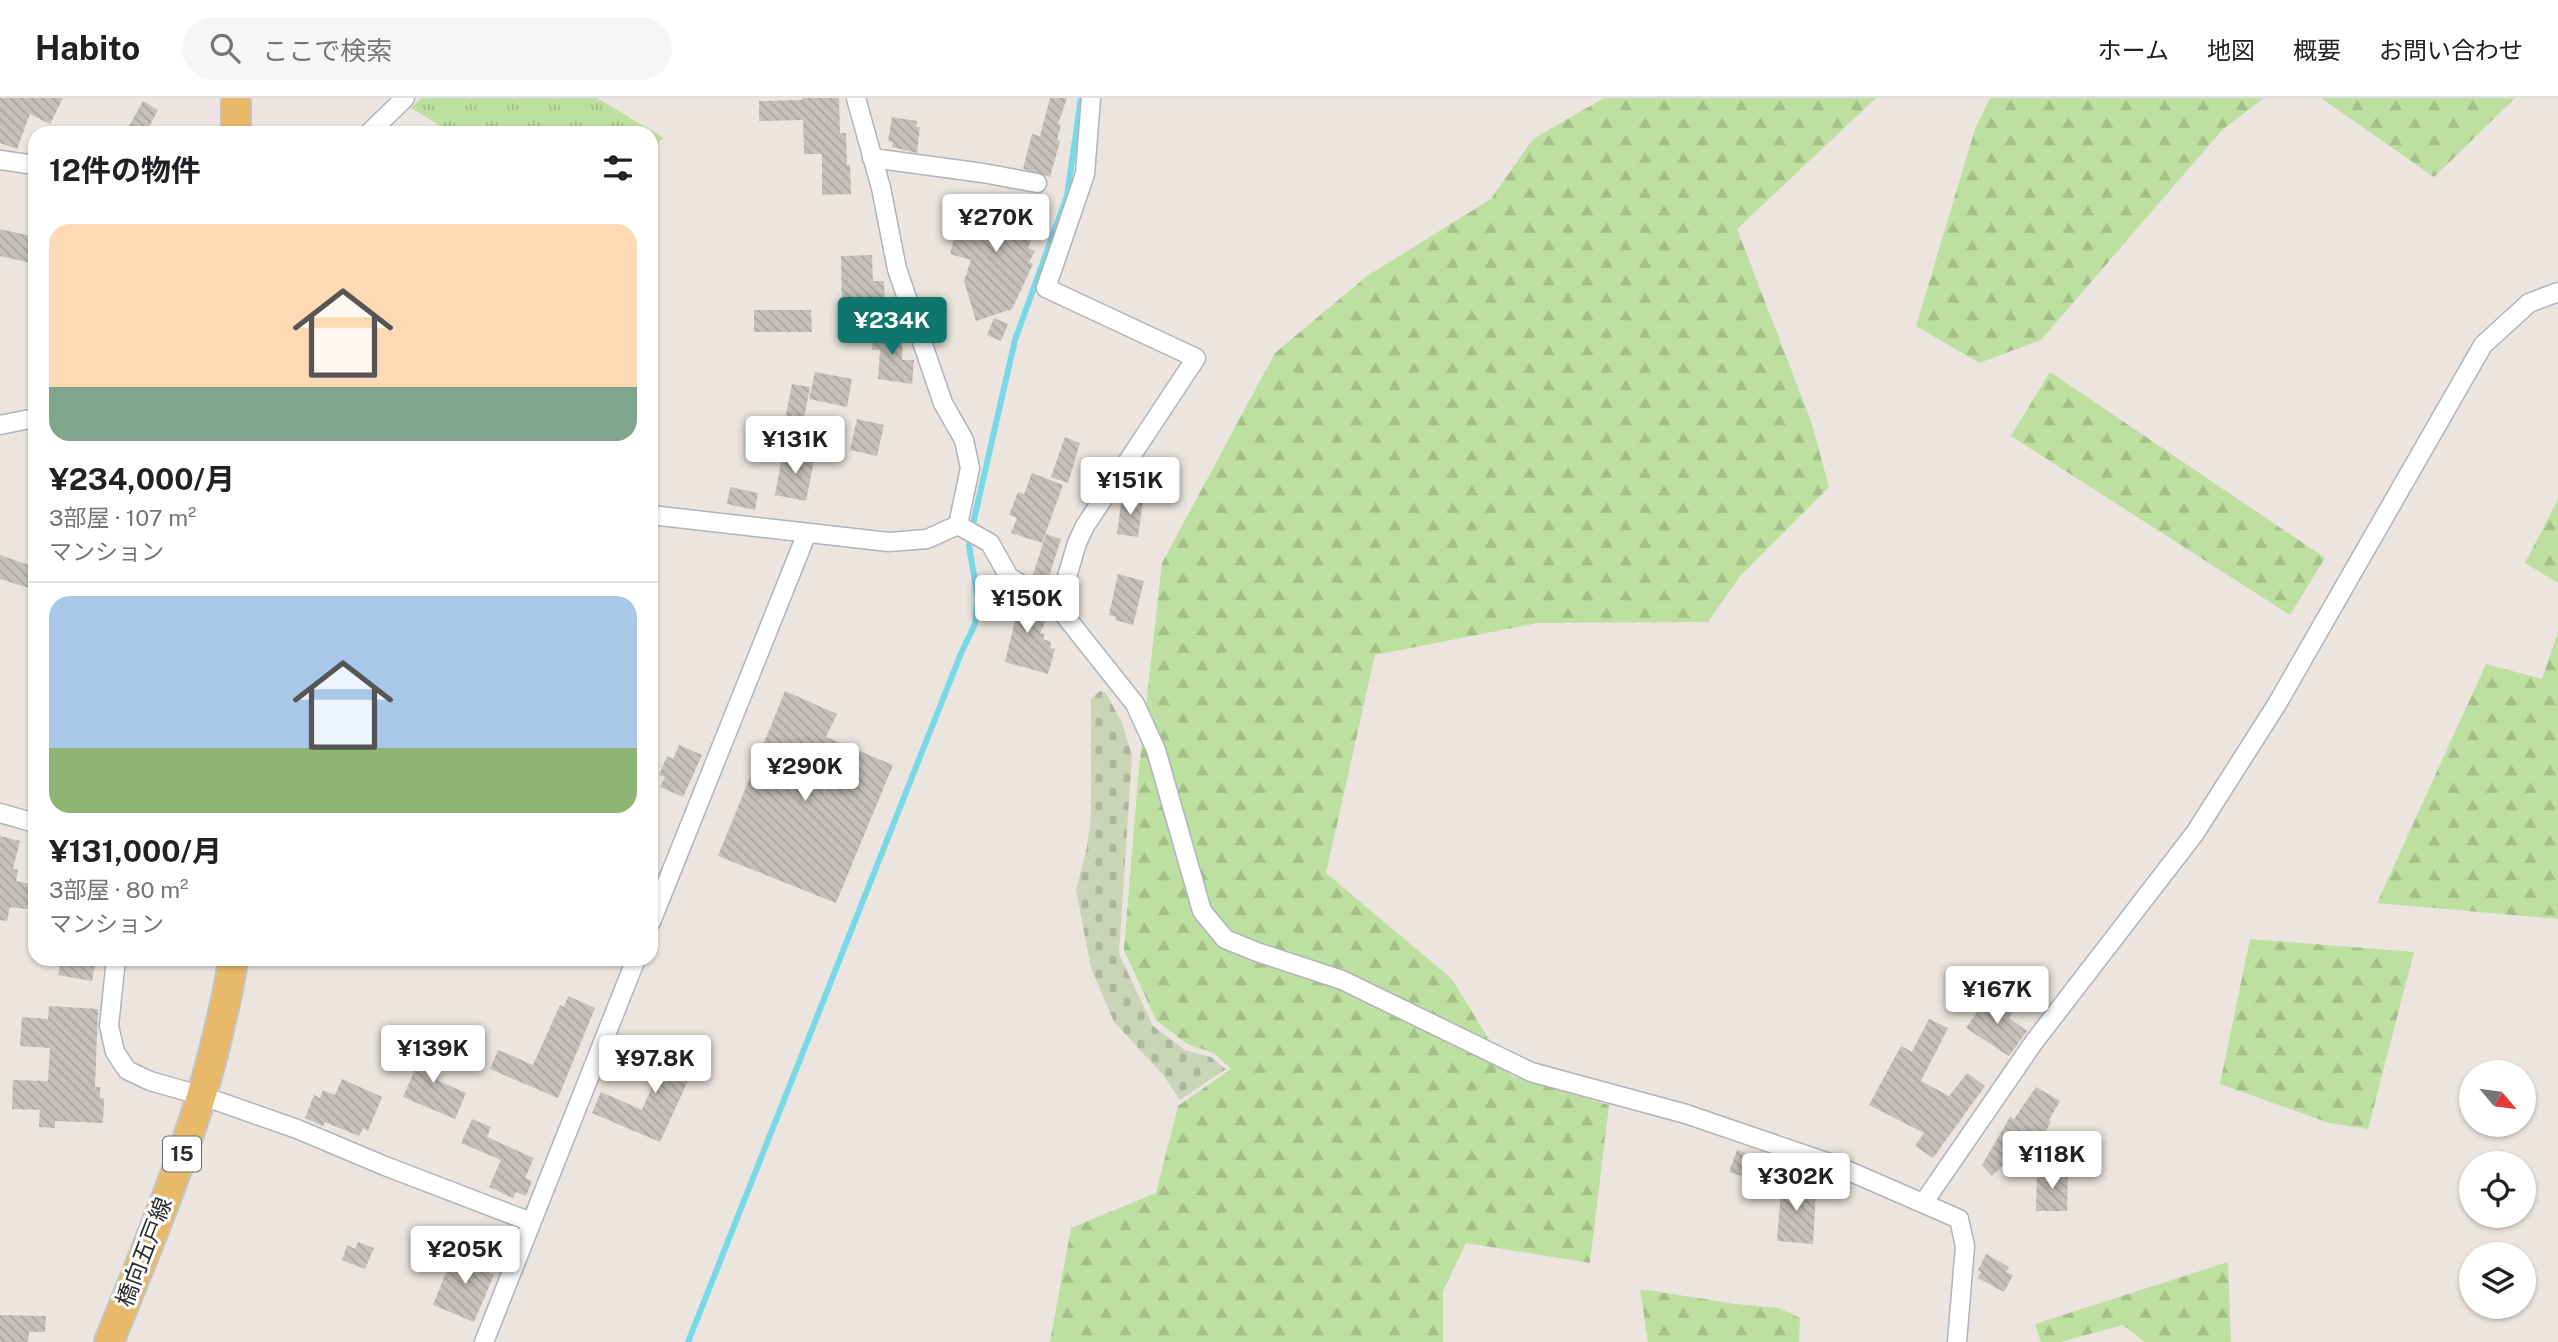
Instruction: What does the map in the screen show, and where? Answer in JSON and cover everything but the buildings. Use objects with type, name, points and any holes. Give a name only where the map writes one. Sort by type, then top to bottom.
[{"type":"main road","points":[[236,98],[236,126]]},
{"type":"main road","name":"橋向五戸線","points":[[109,1342],[203,1096],[232,966]]},
{"type":"street","points":[[376,126],[405,98]]},
{"type":"street","points":[[856,98],[881,188],[897,269],[943,403],[964,440],[970,468],[958,524]]},
{"type":"street","points":[[1058,607],[1077,542],[1085,526],[1196,358],[1046,288],[1085,174],[1091,98]]},
{"type":"street","points":[[872,158],[1037,183]]},
{"type":"street","points":[[0,160],[28,164]]},
{"type":"street","points":[[1924,1202],[2034,1042],[2195,834],[2277,704],[2483,345],[2529,303],[2558,292]]},
{"type":"street","points":[[0,425],[28,419]]},
{"type":"street","points":[[658,516],[889,542],[927,539],[958,524]]},
{"type":"street","points":[[958,524],[990,543],[1009,577],[1058,607],[1135,704],[1156,750],[1202,911],[1225,939],[1342,980],[1531,1072],[1686,1114],[1835,1165],[1958,1219],[1965,1245],[1957,1342]]},
{"type":"street","points":[[658,905],[807,533]]},
{"type":"street","points":[[0,813],[28,821]]},
{"type":"street","points":[[115,966],[109,1026],[115,1052],[127,1070],[150,1081],[203,1096],[297,1129],[531,1222]]},
{"type":"street","points":[[484,1342],[633,966]]},
{"type":"green space","points":[[421,98],[597,98],[644,126],[441,126],[411,108]]},
{"type":"green space","points":[[1604,98],[1876,98],[1737,229],[1811,421],[1829,487],[1740,576],[1708,622],[1538,623],[1375,655],[1326,873],[1452,979],[1511,1076],[1609,1105],[1590,1263],[1466,1243],[1443,1291],[1443,1342],[1050,1342],[1071,1228],[1156,1193],[1178,1106],[1231,1069],[1214,1053],[1187,1044],[1156,1020],[1124,950],[1138,778],[1162,563],[1275,353],[1367,276],[1491,199],[1533,139]]},
{"type":"green space","points":[[1990,98],[2264,98],[2222,130],[2041,340],[1979,363],[1916,326],[1975,129]]},
{"type":"green space","points":[[2321,98],[2515,98],[2434,177]]},
{"type":"green space","points":[[2050,372],[2325,558],[2290,615],[2011,436]]},
{"type":"green space","points":[[2558,499],[2558,583],[2525,563]]},
{"type":"green space","points":[[2558,632],[2558,919],[2377,903],[2486,664],[2542,679]]},
{"type":"green space","points":[[1100,691],[1106,693],[1122,723],[1132,756],[1119,954],[1153,1026],[1185,1050],[1211,1057],[1226,1069],[1180,1100],[1163,1075],[1114,1022],[1091,968],[1076,890],[1087,847],[1091,816],[1091,699]]},
{"type":"green space","points":[[2250,939],[2414,952],[2368,1129],[2329,1123],[2220,1084]]},
{"type":"green space","points":[[2228,1262],[2231,1342],[2145,1342],[2123,1325],[2060,1342],[2041,1342],[2035,1324]]},
{"type":"green space","points":[[1640,1289],[1779,1308],[1800,1318],[1799,1342],[1648,1342]]},
{"type":"waterway","points":[[688,1342],[975,624],[978,599],[969,546],[975,515],[1015,340],[1067,196],[1081,98]]}]
